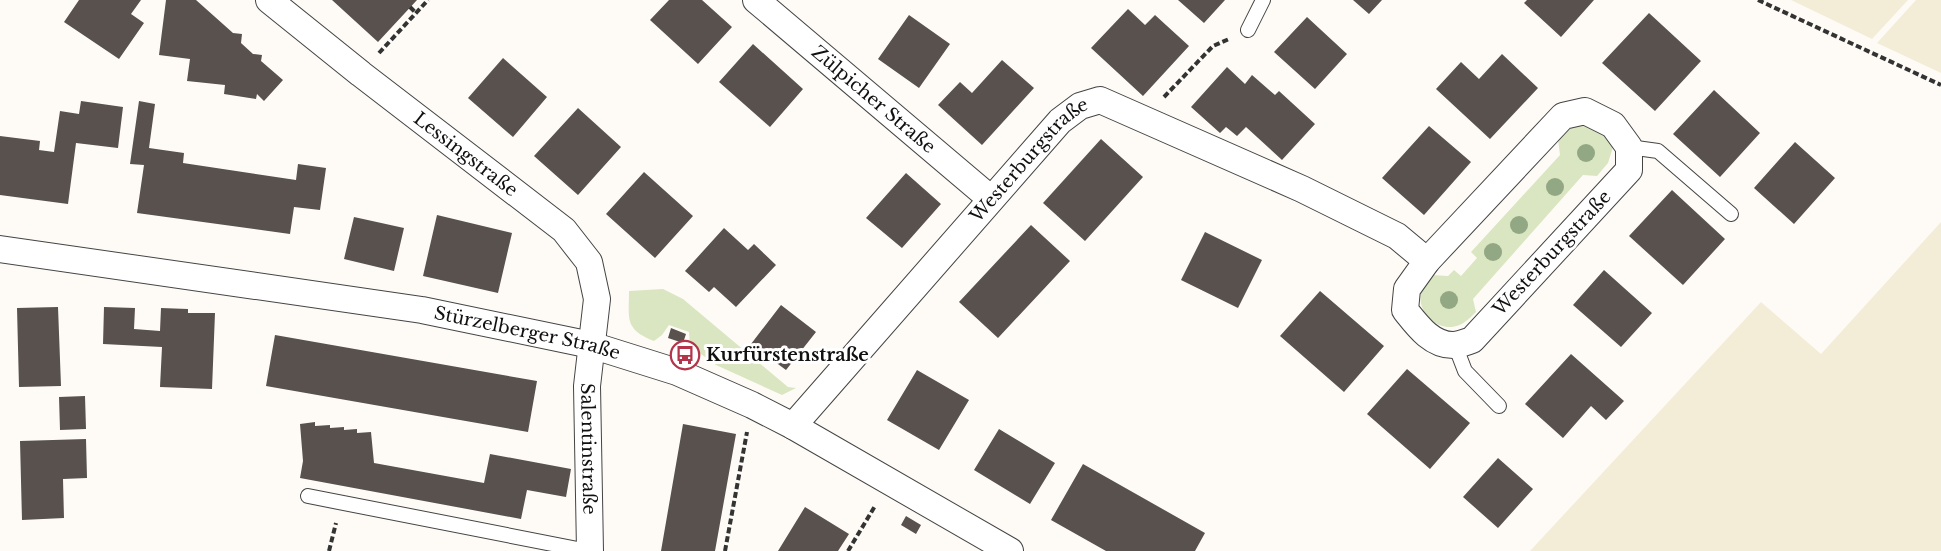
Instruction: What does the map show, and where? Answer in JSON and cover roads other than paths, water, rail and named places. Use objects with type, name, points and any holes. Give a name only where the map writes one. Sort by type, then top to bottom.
[{"type":"street","name":"Lessingstraße","points":[[269,0],[564,230],[589,262],[597,299],[591,345]]},
{"type":"street","name":"Zülpicher Straße","points":[[756,0],[991,199]]},
{"type":"street","name":"Westerburgstraße","points":[[793,426],[1060,122],[1080,106],[1101,100],[1302,189],[1397,236],[1427,261]]},
{"type":"street","points":[[1455,345],[1442,343],[1425,335],[1405,310],[1407,289],[1427,261],[1563,116],[1585,111],[1613,125],[1629,147]]},
{"type":"street","name":"Westerburgstraße","points":[[1455,345],[1472,340],[1629,170],[1629,147]]},
{"type":"street","name":"Stürzelberger Straße","points":[[0,249],[422,310],[591,345],[677,372],[752,405],[793,426],[1010,551]]},
{"type":"street","name":"Salentinstraße","points":[[589,551],[587,386],[591,345]]},
{"type":"lane","points":[[1248,30],[1263,0]]},
{"type":"lane","points":[[1629,147],[1658,151],[1731,214]]},
{"type":"lane","points":[[1455,345],[1465,371],[1499,406]]},
{"type":"lane","points":[[308,496],[589,551]]},
{"type":"place","name":"Kurfürstenstraße","points":[[685,355]]}]
